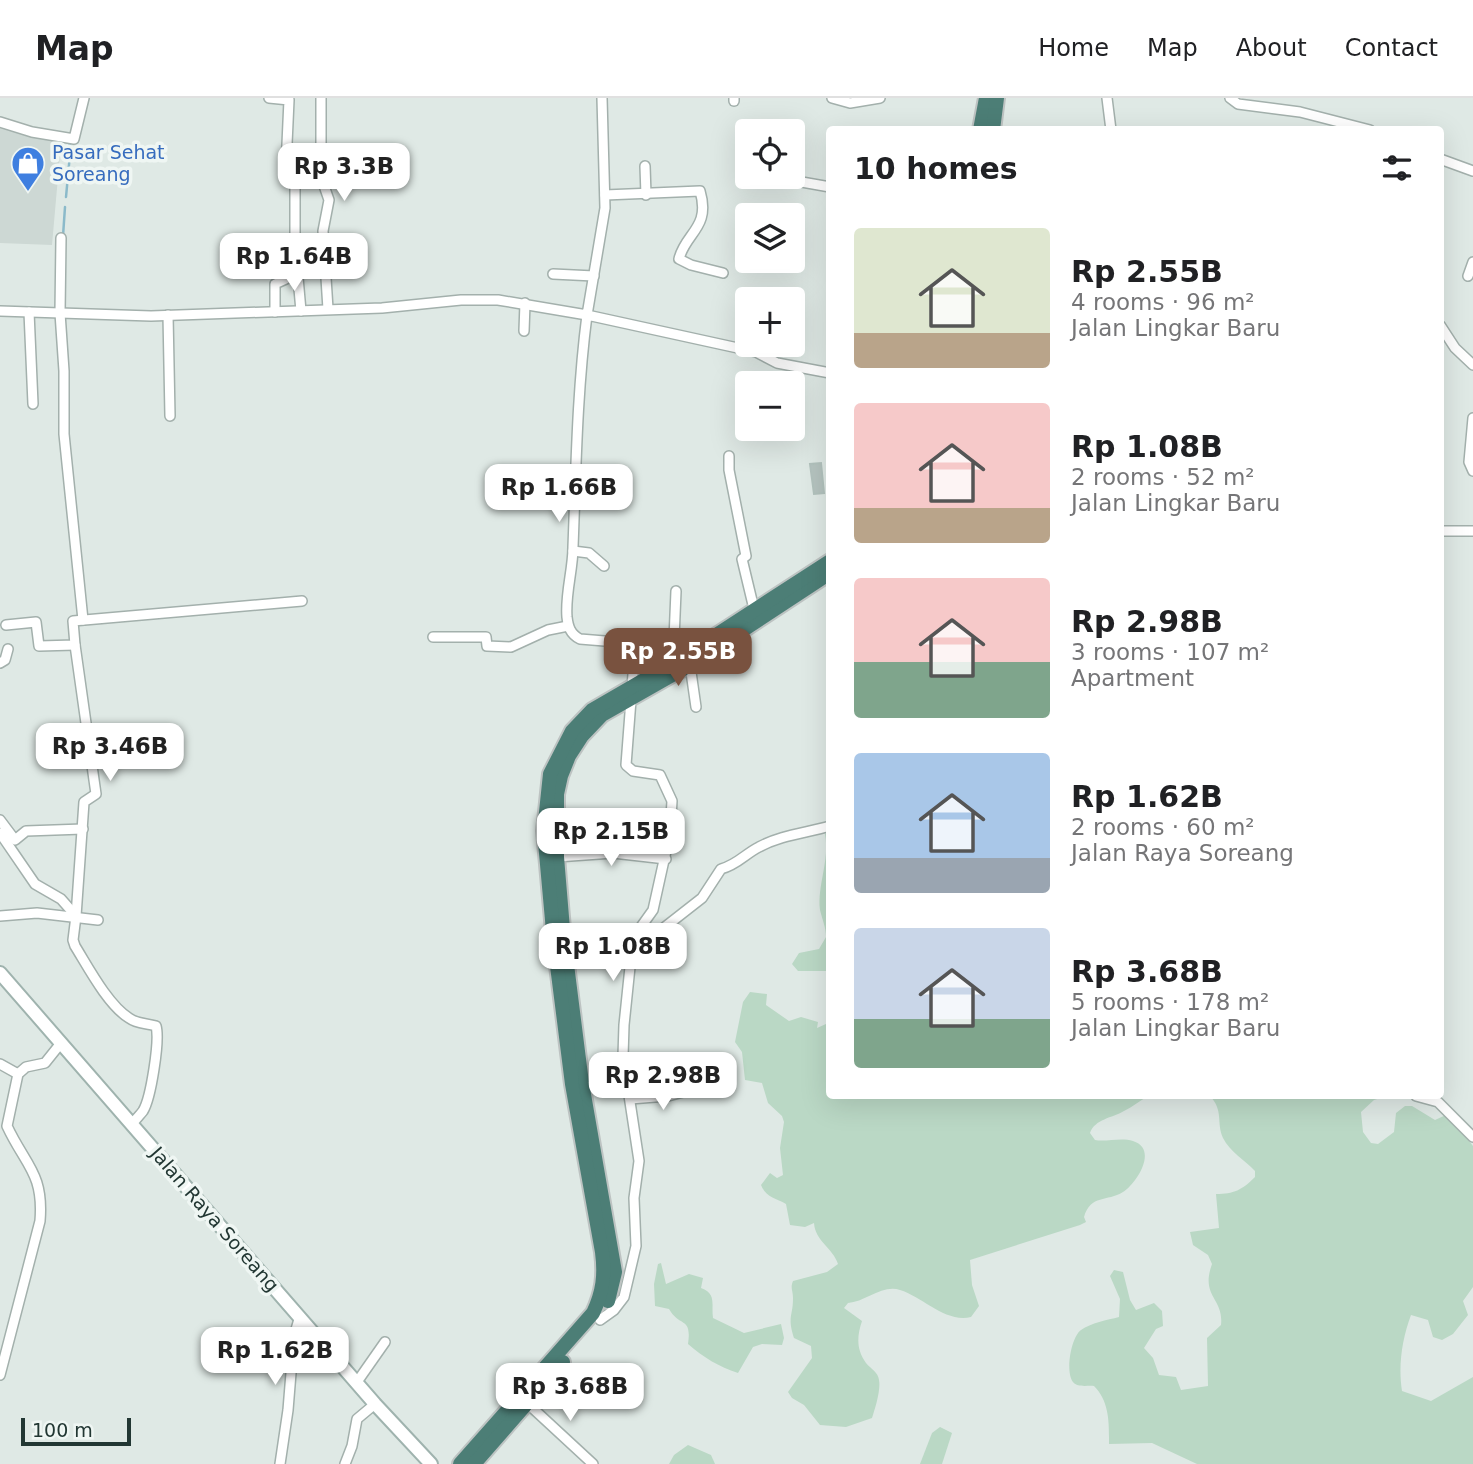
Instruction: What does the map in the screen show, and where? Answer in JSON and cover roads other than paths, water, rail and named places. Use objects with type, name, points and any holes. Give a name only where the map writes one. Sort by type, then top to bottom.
[{"type":"highway","points":[[981,126],[986,98]]},
{"type":"highway","points":[[994,126],[997,98]]},
{"type":"highway","points":[[474,1464],[600,1320],[610,1297],[615,1272],[582,1083],[556,857],[557,794],[569,756],[592,724],[631,693],[826,564]]},
{"type":"highway","points":[[460,1464],[593,1313],[601,1297],[604,1267],[572,1084],[554,942],[544,831],[550,774],[572,731],[592,710],[690,665],[826,576]]},
{"type":"main road","name":"Jalan Raya Soreang","points":[[0,973],[375,1404],[431,1464]]},
{"type":"street","points":[[0,122],[32,132],[74,139],[84,98]]},
{"type":"street","points":[[269,98],[292,100],[286,166],[295,172],[295,244],[300,311]]},
{"type":"street","points":[[321,98],[321,177],[329,200],[323,231],[328,309]]},
{"type":"street","points":[[600,1320],[614,1310],[624,1297],[636,1246],[634,1198],[639,1161],[623,1056],[624,1025],[632,945],[635,933],[653,910],[666,859],[672,801],[660,775],[633,772],[626,765],[636,652],[633,644],[580,639],[574,636],[568,626],[566,614],[573,551],[579,374],[604,223],[602,98]]},
{"type":"street","points":[[832,98],[849,103],[880,98]]},
{"type":"street","points":[[1107,98],[1110,126]]},
{"type":"street","points":[[1230,98],[1238,104],[1300,112],[1354,126]]},
{"type":"street","points":[[1444,160],[1473,171]]},
{"type":"street","points":[[645,166],[646,195]]},
{"type":"street","points":[[805,183],[826,186]]},
{"type":"street","points":[[605,195],[700,191],[703,204],[700,221],[679,257],[691,265],[723,273]]},
{"type":"street","points":[[61,238],[60,313],[64,434],[83,620]]},
{"type":"street","points":[[1468,276],[1473,262]]},
{"type":"street","points":[[275,312],[275,284],[286,279],[288,273]]},
{"type":"street","points":[[553,274],[594,276]]},
{"type":"street","points":[[0,312],[168,315],[382,308],[461,300],[524,303],[756,352],[777,363],[826,372]]},
{"type":"street","points":[[524,303],[524,331]]},
{"type":"street","points":[[29,312],[33,404]]},
{"type":"street","points":[[168,315],[170,416]]},
{"type":"street","points":[[1444,331],[1455,348],[1473,365]]},
{"type":"street","points":[[1473,418],[1469,462],[1473,471]]},
{"type":"street","points":[[729,456],[729,470],[746,556],[742,559],[754,609]]},
{"type":"street","points":[[1444,531],[1473,531]]},
{"type":"street","points":[[573,551],[589,553],[604,566]]},
{"type":"street","points":[[673,663],[676,591]]},
{"type":"street","points":[[132,1124],[144,1109],[149,1094],[156,1026],[127,1018],[93,974],[73,940],[72,915],[84,802],[96,794],[71,622],[302,601]]},
{"type":"street","points":[[6,625],[36,622],[39,646],[75,645]]},
{"type":"street","points":[[433,637],[486,637],[486,646],[511,648],[548,630],[568,626]]},
{"type":"street","points":[[0,663],[5,660],[8,649]]},
{"type":"street","points":[[690,665],[696,706]]},
{"type":"street","points":[[0,820],[15,840],[26,831],[83,829]]},
{"type":"street","points":[[632,945],[647,941],[702,898],[718,871],[736,865],[758,847],[780,838],[826,827]]},
{"type":"street","points":[[0,833],[35,884],[61,899],[72,915]]},
{"type":"street","points":[[556,857],[613,853],[666,859]]},
{"type":"street","points":[[0,916],[37,913],[98,920]]},
{"type":"street","points":[[0,1375],[40,1221],[42,1197],[27,1158],[3,1124],[18,1074],[26,1067],[45,1063],[61,1043]]},
{"type":"street","points":[[0,1064],[18,1074]]},
{"type":"street","points":[[630,1099],[668,1096],[691,1090]]},
{"type":"street","points":[[1427,1099],[1438,1102],[1473,1137]]},
{"type":"street","points":[[280,1464],[294,1336],[300,1316]]},
{"type":"street","points":[[358,1382],[385,1342]]},
{"type":"street","points":[[527,1403],[593,1464]]},
{"type":"street","points":[[345,1464],[352,1446],[357,1419],[375,1404]]},
{"type":"waterway","points":[[59,141],[68,142],[71,147]]},
{"type":"waterway","points":[[66,197],[70,154]]},
{"type":"waterway","points":[[63,236],[65,207]]},
{"type":"place","name":"Pasar Sehat Soreang","points":[[28,193]]}]
